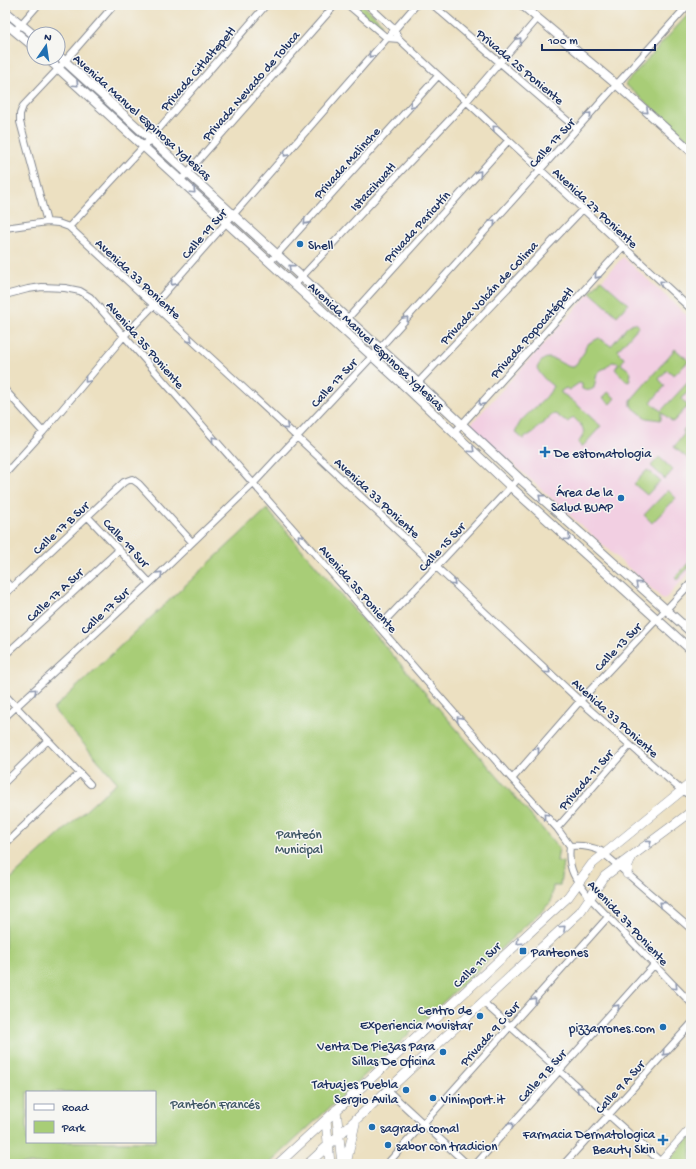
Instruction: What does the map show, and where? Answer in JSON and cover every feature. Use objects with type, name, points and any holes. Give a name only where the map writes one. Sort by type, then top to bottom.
[{"type":"main road","points":[[522,5],[617,85],[691,151]]},
{"type":"main road","points":[[5,11],[26,28]]},
{"type":"main road","points":[[5,23],[26,40]]},
{"type":"main road","name":"Avenida Manuel Espinosa Yglesias","points":[[66,62],[380,348],[519,478],[691,632]]},
{"type":"main road","name":"Avenida Manuel Espinosa Yglesias","points":[[57,66],[410,391],[511,487],[691,650]]},
{"type":"main road","name":"Calle 11 Sur","points":[[278,1164],[568,897],[592,864],[691,783]]},
{"type":"main road","points":[[308,1164],[580,912],[605,876],[691,812]]},
{"type":"main road","points":[[628,874],[628,866],[633,855]]},
{"type":"main road","points":[[336,1110],[342,1164]]},
{"type":"main road","points":[[346,1164],[356,1119]]},
{"type":"main road","points":[[326,1120],[330,1164]]},
{"type":"street","points":[[15,31],[38,5]]},
{"type":"street","points":[[66,60],[114,5]]},
{"type":"street","name":"Privada Citlaltepetl","points":[[144,146],[266,5]]},
{"type":"street","name":"Privada Nevado de Toluca","points":[[181,180],[335,5]]},
{"type":"street","points":[[348,5],[387,38],[399,39]]},
{"type":"street","name":"Avenida 27 Poniente","points":[[368,5],[394,29],[399,39],[438,76],[689,307]]},
{"type":"street","name":"Calle 19 Sur","points":[[5,474],[43,432],[124,336],[153,306],[234,215],[416,5]]},
{"type":"street","name":"Privada 25 Poniente","points":[[433,5],[577,129]]},
{"type":"street","name":"Calle 17 Sur","points":[[5,717],[150,583],[254,484],[380,348],[688,5]]},
{"type":"street","name":"Istaccihuatl","points":[[294,285],[466,102],[538,18]]},
{"type":"street","points":[[5,228],[47,222],[20,122],[20,114],[23,106],[59,68]]},
{"type":"street","name":"Privada Malinche","points":[[270,262],[438,76]]},
{"type":"street","name":"Privada Paricutín","points":[[340,327],[508,141]]},
{"type":"street","points":[[69,228],[144,146]]},
{"type":"street","name":"Privada Volcán de Colima","points":[[410,391],[583,209]]},
{"type":"street","name":"Avenida 33 Poniente","points":[[47,222],[58,223],[69,228],[297,437],[580,701],[681,790],[691,796]]},
{"type":"street","name":"Privada Popocatépetl","points":[[454,433],[623,247]]},
{"type":"street","name":"Avenida 35 Poniente","points":[[5,295],[42,287],[65,288],[80,291],[90,297],[512,779],[557,828],[570,846]]},
{"type":"street","points":[[689,307],[691,300]]},
{"type":"street","points":[[5,390],[43,432]]},
{"type":"street","name":"Calle 15 Sur","points":[[379,627],[519,478]]},
{"type":"street","name":"Calle 17 B Sur","points":[[5,594],[124,482],[132,479],[139,484],[192,542]]},
{"type":"street","name":"Calle 19 Sur","points":[[88,517],[150,583]]},
{"type":"street","name":"Calle 17 A Sur","points":[[5,655],[119,550]]},
{"type":"street","points":[[5,581],[12,588]]},
{"type":"street","name":"Calle 13 Sur","points":[[512,779],[580,701],[691,583]]},
{"type":"street","points":[[5,695],[90,784]]},
{"type":"street","points":[[5,782],[48,740]]},
{"type":"street","name":"Privada 11 Sur","points":[[557,828],[630,745]]},
{"type":"street","points":[[5,844],[80,773]]},
{"type":"street","points":[[570,846],[581,845],[591,847],[605,854],[691,929]]},
{"type":"street","name":"Avenida 37 Poniente","points":[[570,846],[570,863],[578,884],[691,1003]]},
{"type":"street","name":"Privada 9 C Sur","points":[[386,1164],[608,917]]},
{"type":"street","name":"Calle 9 B Sur","points":[[476,1164],[654,965]]},
{"type":"street","points":[[483,1002],[660,1163],[691,1127]]},
{"type":"street","name":"Calle 9 A Sur","points":[[564,1164],[691,1024]]},
{"type":"street","points":[[387,1090],[467,1164]]},
{"type":"shaded area","name":"Área de la Salud BUAP","points":[[623,257],[691,319],[691,571],[664,600],[470,425]]},
{"type":"green space","points":[[352,5],[363,5],[382,24],[378,28]]},
{"type":"green space","points":[[691,11],[691,142],[625,84]]},
{"type":"green space","points":[[601,280],[628,304],[617,316],[590,292]]},
{"type":"green space","points":[[633,323],[639,326],[618,350],[624,359],[621,364],[629,370],[631,374],[629,382],[626,381],[615,369],[619,363],[612,362],[597,374],[594,388],[584,390],[582,389],[582,384],[579,383],[569,390],[566,388],[561,391],[561,393],[577,404],[601,426],[582,447],[578,443],[583,435],[583,429],[573,417],[568,422],[564,421],[555,414],[552,415],[535,431],[523,439],[515,432],[521,421],[543,401],[553,386],[544,378],[537,368],[541,361],[546,358],[550,358],[569,367],[574,367],[589,343],[599,338],[611,346],[627,327]]},
{"type":"green space","points":[[675,349],[689,361],[674,375],[667,370],[659,379],[665,386],[651,402],[661,411],[691,379],[691,391],[689,390],[682,399],[688,406],[673,422],[661,412],[661,420],[646,418],[631,406],[631,400]]},
{"type":"green space","points":[[608,392],[615,398],[610,404],[603,398]]},
{"type":"green space","points":[[691,423],[691,461],[674,447],[684,434],[683,430]]},
{"type":"green space","points":[[659,457],[673,470],[665,479],[651,466]]},
{"type":"green space","points":[[647,470],[660,481],[647,495],[634,484]]},
{"type":"green space","points":[[668,490],[676,498],[652,523],[644,515]]},
{"type":"green space","name":"Panteón Municipal","points":[[267,509],[559,848],[557,861],[563,862],[560,886],[553,886],[551,902],[269,1164],[5,1164],[5,884],[117,782],[53,709]]},
{"type":"green space","points":[[691,560],[691,565],[677,580],[675,578]]},
{"type":"green space","points":[[691,1136],[691,1164],[665,1164]]},
{"type":"place","name":"Shell","points":[[300,244]]},
{"type":"place","name":"De estomatologia","points":[[545,452]]},
{"type":"place","name":"Área de la Salud BUAP","points":[[621,498]]},
{"type":"place","name":"Panteones","points":[[523,951]]},
{"type":"place","name":"Centro de Experiencia Movistar","points":[[480,1016]]},
{"type":"place","name":"pizzarrones.com","points":[[663,1027]]},
{"type":"place","name":"Venta De Piezas Para Sillas De Oficina","points":[[443,1052]]},
{"type":"place","name":"Tatuajes Puebla Sergio Avila","points":[[406,1090]]},
{"type":"place","name":"Vinimport.it","points":[[433,1098]]},
{"type":"place","name":"sagrado comal","points":[[372,1127]]},
{"type":"place","name":"Farmacia Dermatologica Beauty Skin","points":[[663,1140]]},
{"type":"place","name":"sabor con tradicion","points":[[388,1145]]},
{"type":"park label","name":"Panteón Francés","points":[[215,1103]]}]
